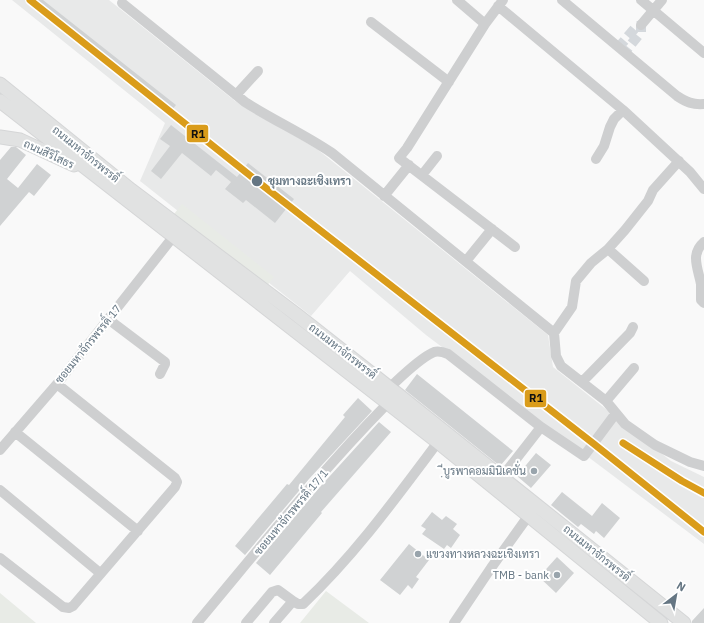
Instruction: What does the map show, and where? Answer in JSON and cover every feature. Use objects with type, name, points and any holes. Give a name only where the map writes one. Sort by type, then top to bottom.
[{"type":"main road","name":"ถนนมหาจักรพรรดิ์","points":[[0,84],[127,194],[174,237],[438,442],[529,515],[656,621]]},
{"type":"main road","name":"ถนนมหาจักรพรรดิ์","points":[[0,101],[97,177],[127,194],[291,311],[684,623]]},
{"type":"main road","name":"ถนนสิริโสธร","points":[[0,137],[20,140],[97,177]]},
{"type":"street","points":[[457,0],[485,24]]},
{"type":"street","points":[[562,0],[677,96],[686,102],[704,104]]},
{"type":"street","points":[[641,0],[704,53]]},
{"type":"street","points":[[641,25],[662,0]]},
{"type":"street","points":[[122,3],[236,95],[265,115],[319,144],[332,153],[554,333]]},
{"type":"street","points":[[515,247],[399,158],[407,148],[450,82],[485,24],[500,3],[679,161],[704,189]]},
{"type":"street","points":[[371,22],[450,82]]},
{"type":"street","points":[[236,95],[258,71]]},
{"type":"street","points":[[596,159],[604,146],[612,123],[623,110]]},
{"type":"street","points":[[422,175],[436,156]]},
{"type":"street","points":[[679,161],[653,190],[648,201],[608,249],[591,264],[576,281],[572,307],[554,333],[556,356],[561,366],[606,401],[625,424],[655,445],[690,462],[704,466]]},
{"type":"street","points":[[384,196],[409,165]]},
{"type":"street","points":[[466,261],[492,229]]},
{"type":"street","name":"ซอยมหาจักรพรรดิ์ 17","points":[[0,450],[57,384],[174,237]]},
{"type":"street","points":[[704,242],[697,250],[695,256],[701,285],[701,300],[704,303]]},
{"type":"street","points":[[608,249],[644,281]]},
{"type":"street","points":[[108,319],[165,362],[160,374]]},
{"type":"street","points":[[582,382],[630,333],[634,327]]},
{"type":"street","points":[[389,388],[410,368],[433,352],[448,354],[541,427],[584,456],[616,413]]},
{"type":"street","points":[[606,401],[634,368]]},
{"type":"street","points":[[0,558],[63,607],[69,608],[73,606],[100,573],[138,531],[175,487],[177,482],[175,478],[57,384]]},
{"type":"street","name":"ซอยมหาจักรพรรดิ์ 17/1","points":[[197,623],[326,470],[388,403]]},
{"type":"street","points":[[502,477],[541,427]]},
{"type":"street","points":[[16,432],[138,531]]},
{"type":"street","points":[[246,623],[275,590],[278,590],[298,604],[302,604],[328,580],[396,498],[438,442]]},
{"type":"street","points":[[0,490],[100,573]]},
{"type":"street","points":[[454,623],[490,568],[529,515]]},
{"type":"street","points":[[274,623],[293,601]]},
{"type":"street","points":[[656,621],[664,606]]},
{"type":"shaded area","points":[[12,0],[109,0],[235,101],[317,149],[548,335],[553,367],[671,461],[704,477],[704,544],[426,335],[350,271],[311,316],[140,181],[165,123]]},
{"type":"shaded area","points":[[182,204],[274,277],[266,287],[174,214]]},
{"type":"shaded area","points":[[326,591],[369,623],[300,623]]},
{"type":"shaded area","points":[[0,593],[36,623],[0,623]]},
{"type":"building","points":[[32,0],[43,0],[176,105],[172,110]]},
{"type":"building","points":[[171,125],[237,177],[248,163],[294,199],[275,223],[246,200],[243,203],[225,189],[231,182],[216,170],[211,176],[182,153],[161,179],[151,171],[170,146],[160,139]]},
{"type":"building","points":[[11,147],[16,147],[26,155],[7,179],[18,188],[37,164],[51,175],[34,196],[29,192],[0,226],[0,160]]},
{"type":"building","points":[[417,374],[513,451],[500,466],[405,390]]},
{"type":"building","points":[[358,398],[372,411],[309,479],[245,555],[235,546],[287,484],[289,485],[345,417],[343,415]]},
{"type":"building","points":[[379,422],[391,432],[321,512],[322,513],[270,575],[256,563],[319,488]]},
{"type":"building","name":"ฺีบูรพาคอมมินิเคชั่น","points":[[536,453],[551,465],[531,488],[517,476]]},
{"type":"building","points":[[562,492],[592,516],[602,503],[620,518],[604,538],[596,531],[594,534],[581,524],[578,527],[551,505]]},
{"type":"building","points":[[432,512],[442,520],[446,516],[457,524],[453,529],[460,535],[451,548],[447,545],[444,549],[422,534],[426,529],[421,526]]},
{"type":"building","points":[[409,544],[429,560],[416,577],[419,579],[412,589],[408,585],[400,595],[380,580]]},
{"type":"building","name":"TMB - bank","points":[[557,557],[574,573],[556,593],[539,577]]},
{"type":"building","points":[[704,608],[704,623],[692,623],[692,621]]},
{"type":"tunnel","points":[[618,48],[636,27],[641,25],[641,32],[625,52]]},
{"type":"transit line","name":"R1","points":[[30,0],[257,181],[594,444],[704,532]]},
{"type":"transit line","name":"R1","points":[[623,443],[682,481],[704,493]]},
{"type":"place","name":"ชุมทางฉะเชิงเทรา","points":[[257,181]]},
{"type":"place","name":"ฺีบูรพาคอมมินิเคชั่น","points":[[534,471]]},
{"type":"place","name":"แขวงทางหลวงฉะเชิงเทรา","points":[[418,554]]},
{"type":"place","name":"TMB - bank","points":[[557,575]]}]
